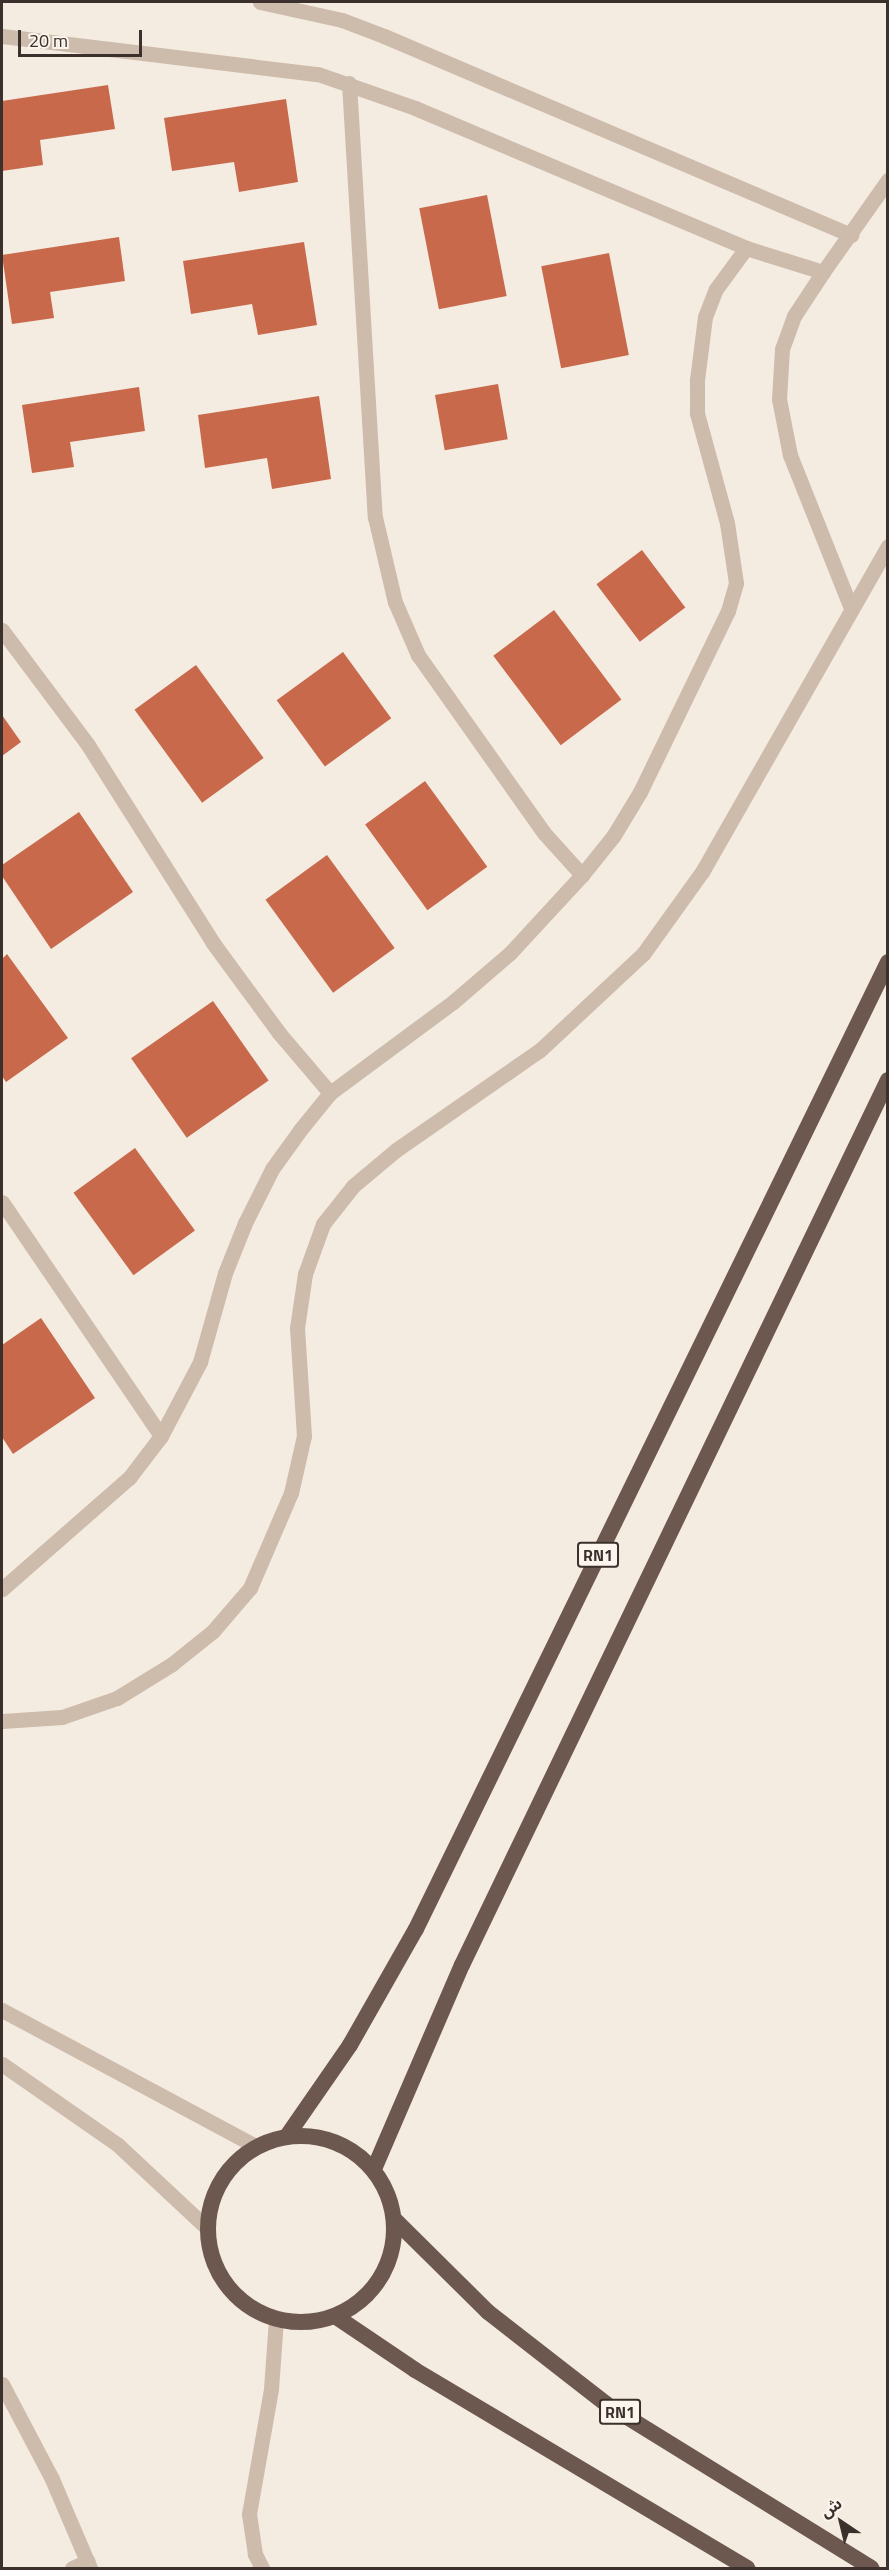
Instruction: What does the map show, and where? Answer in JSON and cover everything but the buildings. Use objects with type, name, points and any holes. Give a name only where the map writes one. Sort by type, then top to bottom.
[{"type":"highway","name":"RN1","points":[[287,2136],[350,2045],[417,1929],[888,962]]},
{"type":"highway","points":[[374,2169],[486,1914],[888,1080]]},
{"type":"highway","points":[[287,2136],[320,2136],[350,2148],[374,2169],[388,2193],[395,2220],[392,2250],[381,2278],[361,2301],[335,2316],[305,2322],[276,2320],[248,2307],[226,2286],[211,2259],[207,2228],[213,2196],[230,2167],[256,2146],[287,2136]]},
{"type":"highway","name":"RN1","points":[[395,2220],[513,2333],[606,2404],[872,2568]]},
{"type":"highway","points":[[335,2316],[416,2370],[747,2568]]},
{"type":"street","points":[[260,2],[342,20],[384,36],[850,235]]},
{"type":"street","points":[[2,36],[255,63],[349,83],[746,248],[823,272]]},
{"type":"street","points":[[349,83],[375,517],[395,602],[418,655],[543,833],[582,875]]},
{"type":"street","points":[[851,608],[790,455],[779,399],[782,349],[794,316],[888,180]]},
{"type":"street","points":[[2,1589],[129,1478],[161,1436],[200,1362],[225,1272],[245,1223],[272,1169],[330,1092],[453,1002],[510,953],[582,875],[614,835],[640,792],[728,611],[736,583],[727,523],[697,413],[697,380],[705,317],[716,289],[746,248]]},
{"type":"street","points":[[2,1721],[62,1717],[117,1698],[172,1664],[213,1631],[250,1588],[291,1493],[304,1436],[297,1328],[305,1274],[323,1224],[354,1186],[396,1149],[540,1050],[643,954],[702,872],[888,546]]},
{"type":"street","points":[[2,630],[88,745],[213,943],[279,1033],[330,1092]]},
{"type":"street","points":[[2,1202],[161,1436]]},
{"type":"street","points":[[2,2010],[256,2146]]},
{"type":"street","points":[[2,2064],[118,2145],[207,2228]]},
{"type":"street","points":[[262,2568],[255,2554],[249,2514],[271,2389],[276,2320]]},
{"type":"street","points":[[2,2384],[52,2479],[89,2565],[72,2568]]}]
